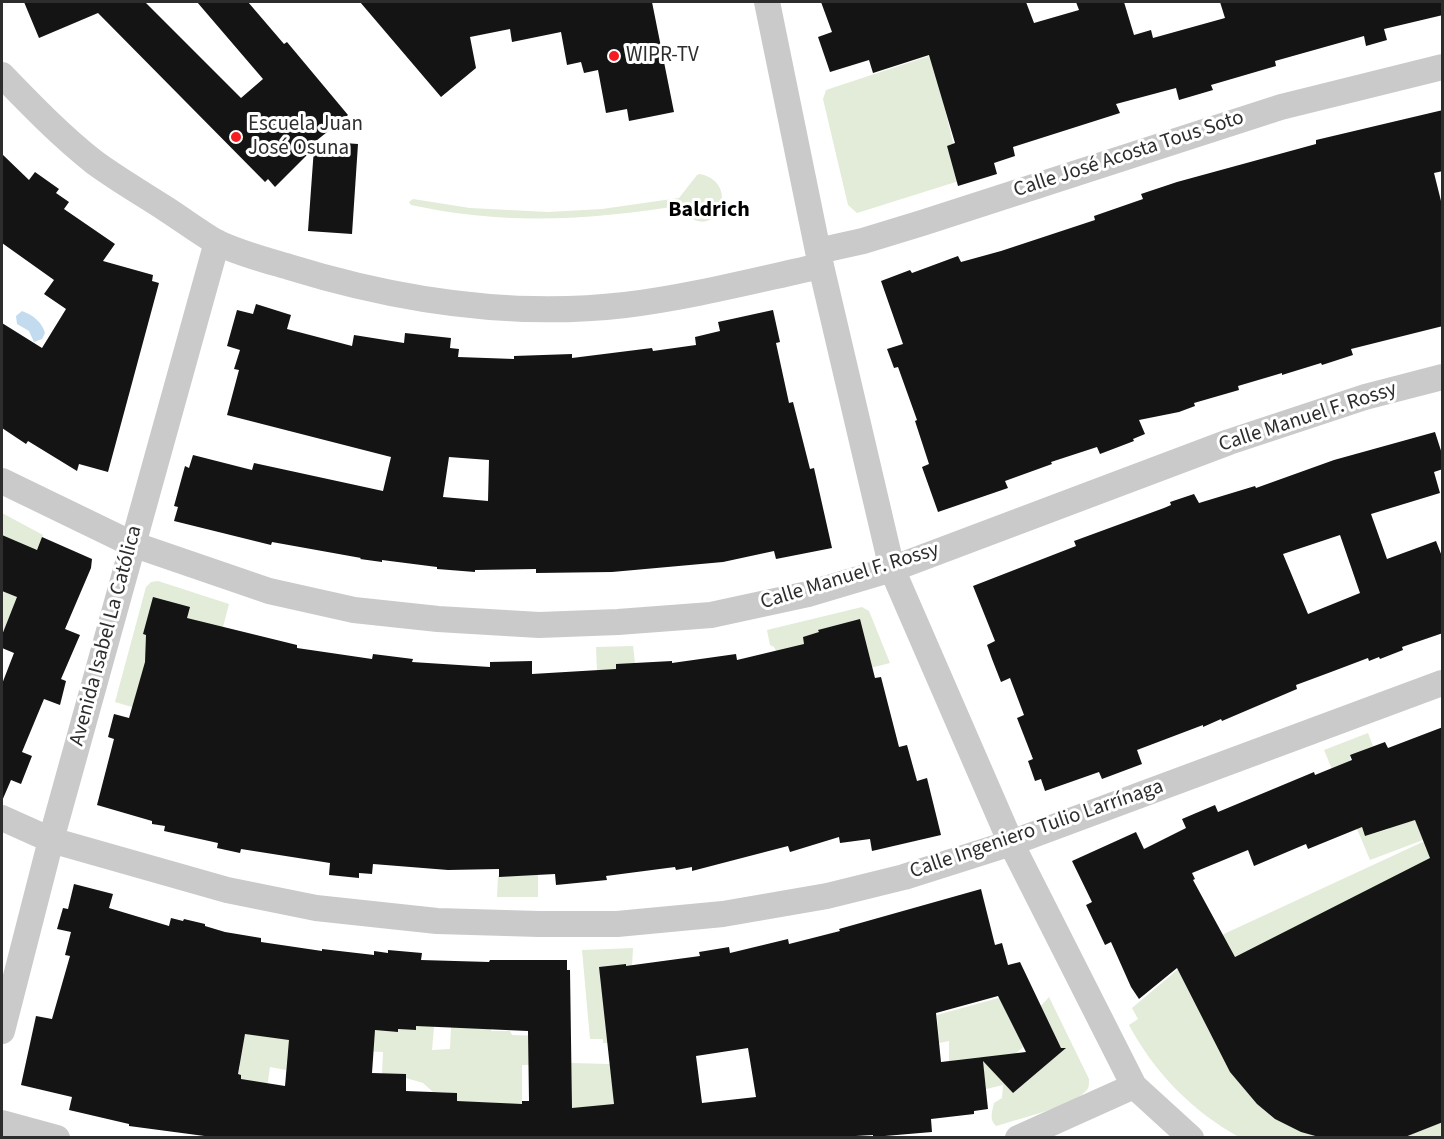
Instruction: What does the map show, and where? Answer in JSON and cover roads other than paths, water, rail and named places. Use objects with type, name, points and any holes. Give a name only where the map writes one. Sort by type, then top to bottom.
[{"type":"street","points":[[767,2],[819,259],[892,569],[1011,843],[1134,1086],[1191,1137]]},
{"type":"street","name":"Calle José Acosta Tous Soto","points":[[2,75],[36,110],[95,162],[217,242],[321,277],[400,295],[446,302],[537,309],[625,305],[706,291],[819,259],[863,241],[1281,107],[1443,67]]},
{"type":"street","name":"Avenida Isabel La Católica","points":[[2,1031],[51,840],[217,242]]},
{"type":"street","name":"Calle Manuel F. Rossy","points":[[2,481],[132,544],[269,591],[354,610],[438,619],[539,625],[618,622],[711,615],[808,594],[892,569],[1229,442],[1365,398],[1443,377]]},
{"type":"street","name":"Calle Ingeniero Tulio Larrínaga","points":[[2,818],[51,840],[227,890],[316,908],[437,921],[617,924],[723,914],[827,896],[903,877],[1011,843],[1443,683]]},
{"type":"street","points":[[1018,1137],[1134,1086]]},
{"type":"street","points":[[2,1123],[57,1137]]},
{"type":"water","points":[[22,311],[42,325],[45,333],[42,339],[34,342],[29,331],[17,324],[16,316]]},
{"type":"place","name":"WIPR-TV","points":[[614,56]]},
{"type":"place","name":"Escuela Juan José Osuna","points":[[236,137]]},
{"type":"district","name":"Baldrich","points":[[709,211]]}]
